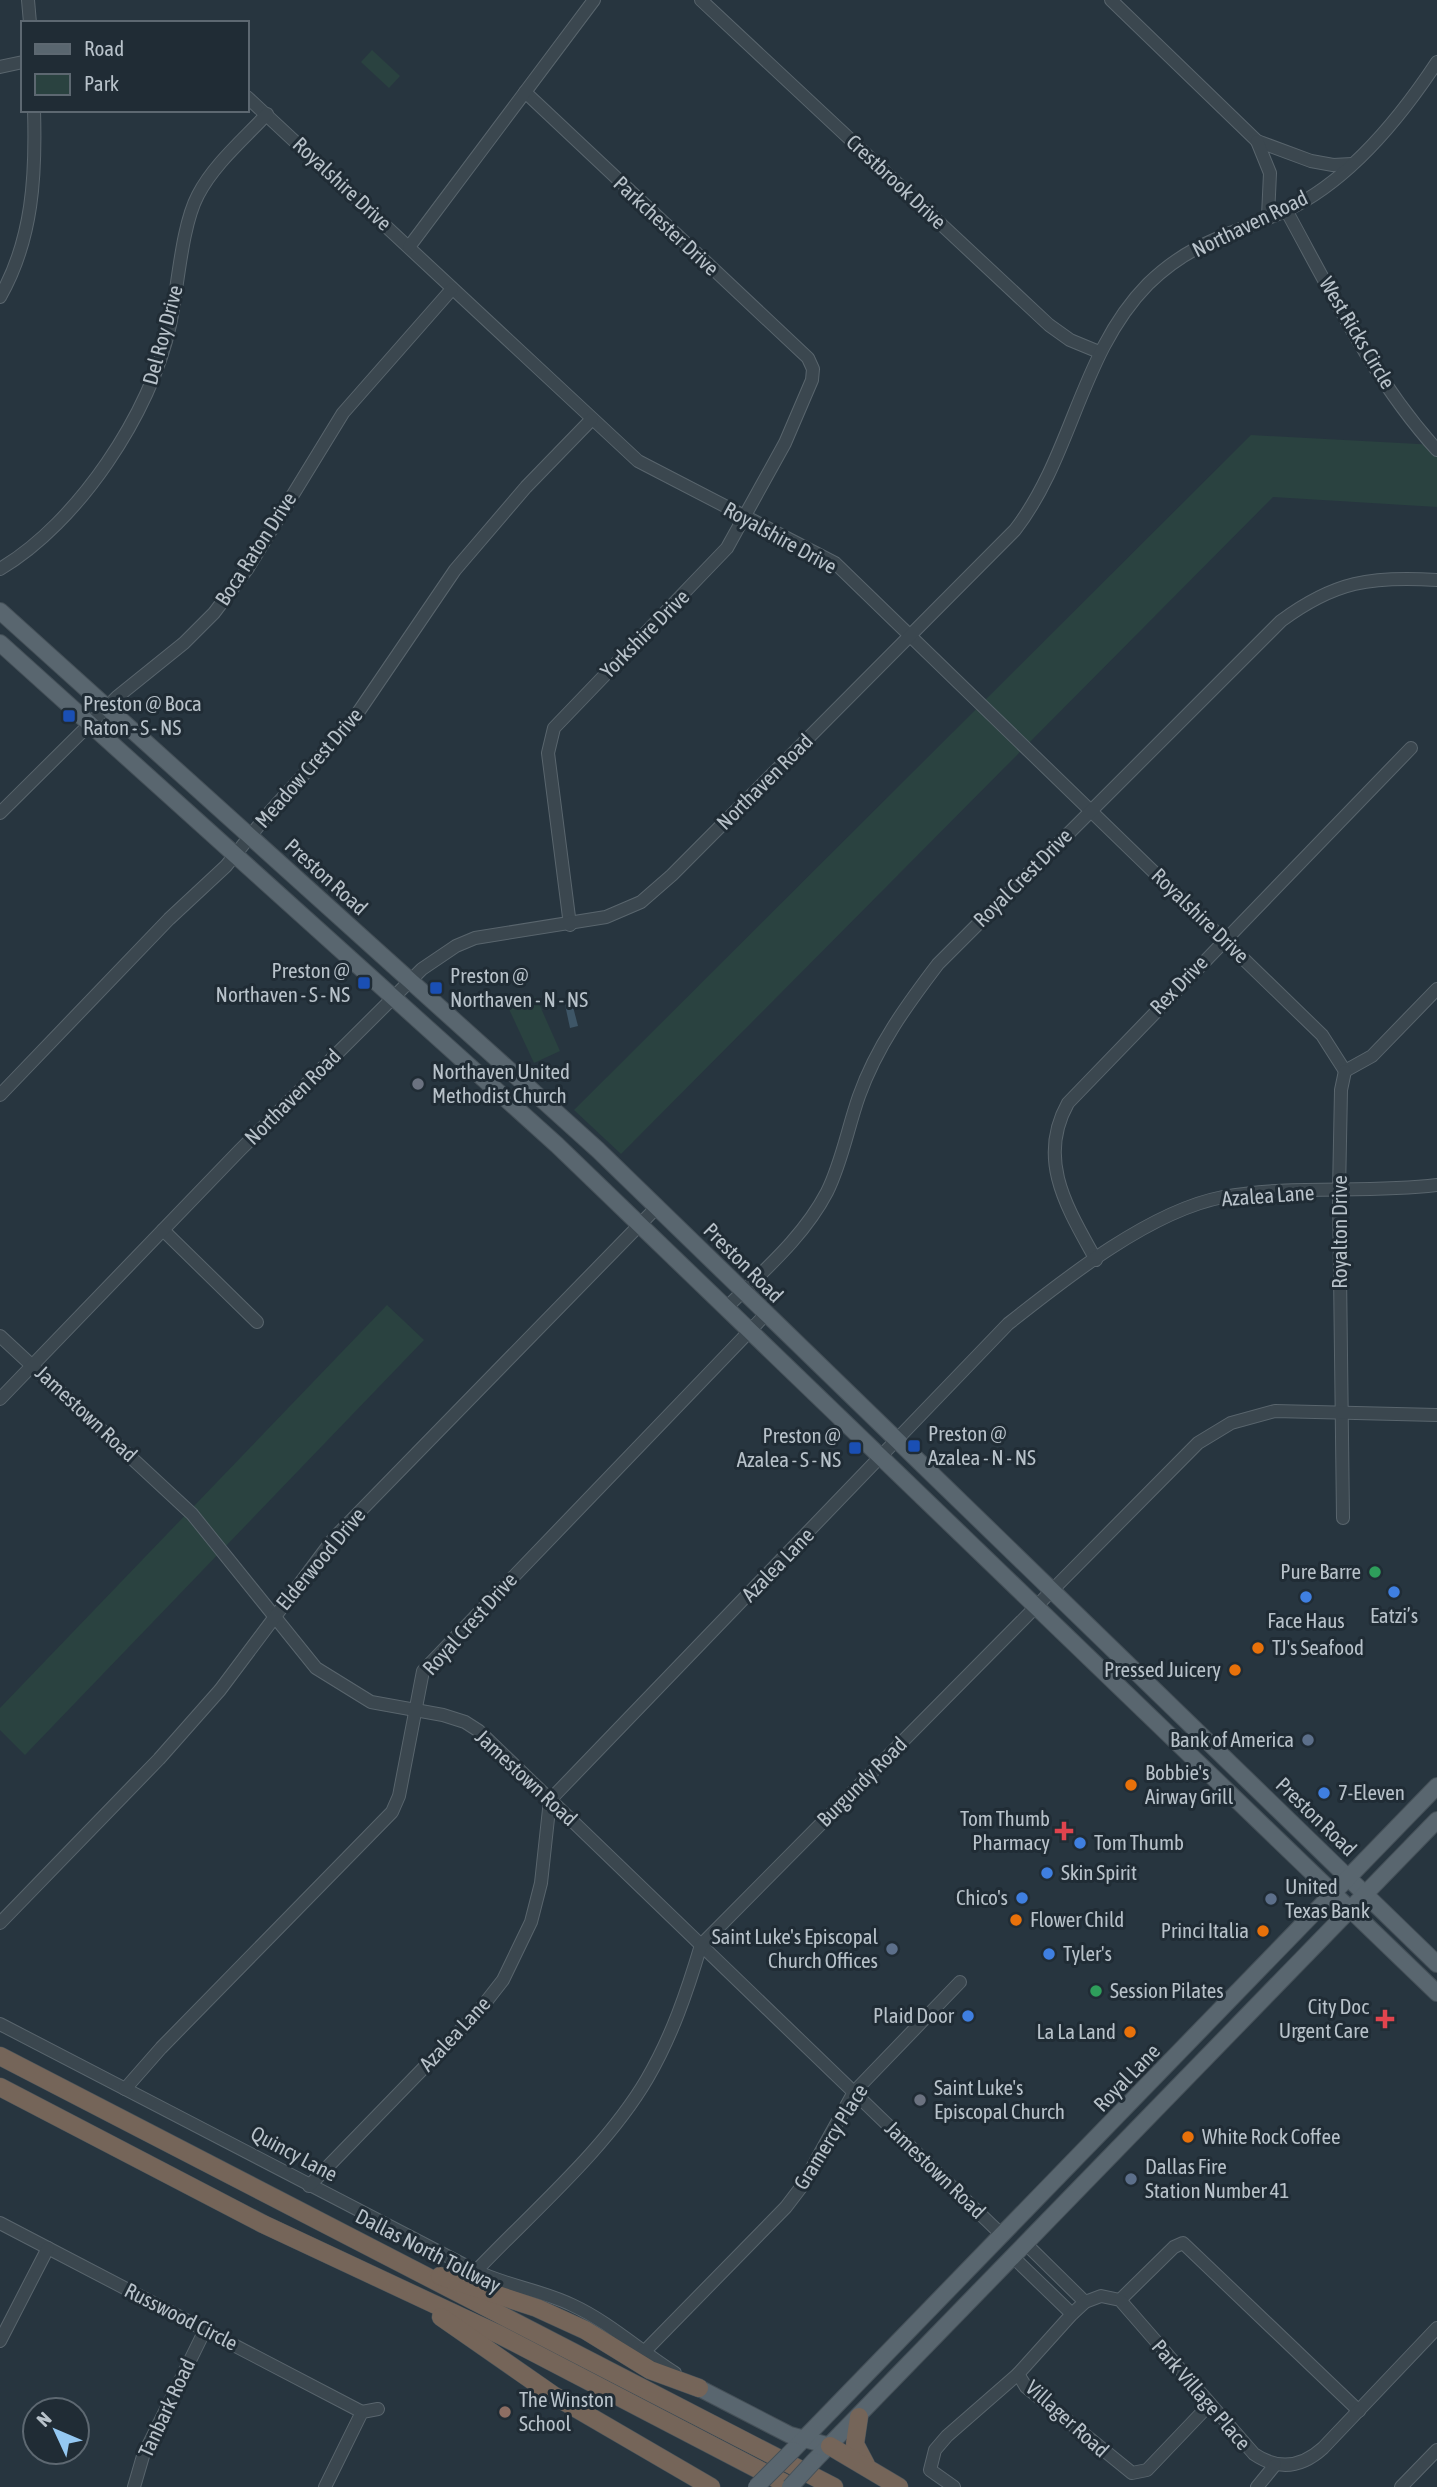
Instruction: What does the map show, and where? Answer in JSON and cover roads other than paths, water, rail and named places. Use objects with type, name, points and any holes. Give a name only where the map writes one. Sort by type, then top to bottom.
[{"type":"highway","name":"Dallas North Tollway","points":[[0,2056],[834,2487]]},
{"type":"highway","name":"Dallas North Tollway","points":[[0,2087],[263,2224],[500,2335],[791,2487]]},
{"type":"highway","points":[[412,2269],[464,2282],[537,2308],[585,2330],[650,2370],[699,2388]]},
{"type":"highway","points":[[401,2289],[553,2395],[706,2485]]},
{"type":"highway","points":[[859,2417],[855,2445],[866,2465]]},
{"type":"highway","points":[[830,2446],[899,2487]]},
{"type":"main road","name":"Preston Road","points":[[0,611],[410,980],[657,1207],[741,1292],[1437,1964]]},
{"type":"main road","name":"Preston Road","points":[[0,643],[557,1145],[1437,1993]]},
{"type":"main road","points":[[557,1145],[573,1128]]},
{"type":"main road","points":[[1114,1684],[1130,1669]]},
{"type":"main road","points":[[1182,1749],[1195,1731]]},
{"type":"main road","name":"Royal Lane","points":[[757,2487],[1437,1786]]},
{"type":"main road","name":"Royal Lane","points":[[791,2487],[1437,1820]]},
{"type":"main road","points":[[1222,2009],[1239,2026]]},
{"type":"main road","points":[[1183,2050],[1200,2067]]},
{"type":"main road","points":[[1080,2156],[1097,2172]]},
{"type":"main road","points":[[1003,2236],[1026,2244]]},
{"type":"main road","points":[[1003,2236],[1013,2257]]},
{"type":"main road","name":"Quincy Lane","points":[[699,2388],[798,2445],[830,2446]]},
{"type":"street","points":[[28,0],[30,21]]},
{"type":"street","points":[[409,247],[594,0]]},
{"type":"street","name":"Crestbrook Drive","points":[[701,0],[1049,325],[1070,340],[1099,352]]},
{"type":"street","points":[[1111,0],[1257,141],[1311,161],[1333,165],[1352,163]]},
{"type":"street","points":[[0,67],[21,62]]},
{"type":"street","name":"Northaven Road","points":[[0,1399],[393,997],[442,954],[475,938],[570,925],[628,909],[651,894],[1015,530],[1042,490],[1099,352],[1123,312],[1161,272],[1213,238],[1286,210],[1308,198],[1352,163],[1395,117],[1437,62]]},
{"type":"street","name":"Parkchester Drive","points":[[525,92],[808,358]]},
{"type":"street","name":"Royalshire Drive","points":[[248,98],[638,461],[835,563],[1322,1035],[1345,1071]]},
{"type":"street","points":[[0,297],[20,246],[32,205],[36,169],[33,112]]},
{"type":"street","name":"Del Roy Drive","points":[[0,569],[31,548],[65,513],[117,450],[148,392],[170,327],[197,197],[217,168],[267,114]]},
{"type":"street","points":[[1257,141],[1270,173],[1268,216]]},
{"type":"street","name":"West Ricks Circle","points":[[1286,210],[1345,319],[1406,413],[1437,450]]},
{"type":"street","name":"Boca Raton Drive","points":[[0,813],[107,707],[184,643],[214,613],[248,568],[343,413],[452,289]]},
{"type":"street","name":"Yorkshire Drive","points":[[570,925],[548,753],[554,728],[727,548],[785,443],[812,380],[813,369],[808,358]]},
{"type":"street","name":"Meadow Crest Drive","points":[[0,1095],[236,854],[353,720],[455,570],[526,487],[592,419]]},
{"type":"street","name":"Royal Crest Drive","points":[[726,1308],[803,1228],[827,1192],[873,1062],[898,1017],[938,964],[1281,621],[1301,606],[1335,588],[1355,582],[1377,578],[1437,580]]},
{"type":"street","name":"Rex Drive","points":[[1096,1260],[1064,1202],[1056,1176],[1053,1156],[1061,1116],[1076,1092],[1411,748]]},
{"type":"street","points":[[1345,1071],[1372,1056],[1437,989]]},
{"type":"street","name":"Royalton Drive","points":[[1343,1518],[1344,1414],[1339,1192],[1341,1090],[1345,1071]]},
{"type":"street","name":"Azalea Lane","points":[[309,2186],[478,2012],[503,1980],[519,1952],[531,1922],[541,1883],[550,1800],[1008,1324],[1096,1260],[1154,1223],[1221,1197],[1437,1185]]},
{"type":"street","name":"Elderwood Drive","points":[[0,1923],[159,1759],[220,1690],[334,1538],[657,1207]]},
{"type":"street","points":[[163,1230],[257,1322]]},
{"type":"street","name":"Royal Crest Drive","points":[[125,2088],[161,2048],[384,1824],[399,1796],[423,1671],[765,1315]]},
{"type":"street","name":"Jamestown Road","points":[[0,1336],[34,1364],[192,1514],[301,1653],[331,1680],[371,1702],[414,1709],[465,1722],[479,1731],[1003,2236]]},
{"type":"street","name":"Burgundy Road","points":[[476,2271],[600,2141],[645,2082],[684,2005],[701,1945],[1182,1458],[1214,1431],[1249,1416],[1275,1411],[1437,1415]]},
{"type":"street","name":"Gramercy Place","points":[[643,2353],[786,2207],[802,2186],[853,2092],[960,1982]]},
{"type":"street","name":"Quincy Lane","points":[[0,2024],[476,2271],[499,2282],[531,2289],[595,2316],[643,2353],[699,2388]]},
{"type":"street","name":"Russwood Circle","points":[[0,2223],[362,2412]]},
{"type":"street","points":[[1026,2244],[1085,2302],[1101,2296],[1120,2300],[1174,2247],[1184,2243],[1359,2411]]},
{"type":"street","points":[[0,2341],[48,2248]]},
{"type":"street","points":[[1013,2257],[1072,2314]]},
{"type":"street","name":"Park Village Place","points":[[1120,2300],[1254,2454],[1275,2465]]},
{"type":"street","name":"Villager Road","points":[[954,2487],[930,2470],[935,2450],[960,2423],[1018,2374],[1085,2302]]},
{"type":"street","points":[[1256,2487],[1275,2465],[1291,2465],[1309,2460],[1437,2328]]},
{"type":"street","name":"Tanbark Road","points":[[134,2487],[143,2456],[205,2330]]},
{"type":"street","name":"Villager Road","points":[[1018,2374],[1026,2387],[1132,2473],[1147,2470],[1210,2404]]},
{"type":"street","points":[[325,2487],[362,2412],[378,2409]]},
{"type":"street","points":[[1401,2487],[1437,2449]]},
{"type":"water","points":[[571,999],[578,1026],[570,1028],[564,1000]]},
{"type":"place","name":"Preston @ Boca Raton - S - NS","points":[[69,716]]},
{"type":"place","name":"Preston @ Northaven - S - NS","points":[[364,983]]},
{"type":"place","name":"Preston @ Northaven - N - NS","points":[[436,988]]},
{"type":"place","name":"Northaven United Methodist Church","points":[[418,1084]]},
{"type":"place","name":"Preston @ Azalea - N - NS","points":[[914,1446]]},
{"type":"place","name":"Preston @ Azalea - S - NS","points":[[855,1448]]},
{"type":"place","name":"Pure Barre","points":[[1375,1572]]},
{"type":"place","name":"Eatzi’s","points":[[1394,1592]]},
{"type":"place","name":"Face Haus","points":[[1306,1597]]},
{"type":"place","name":"TJ's Seafood","points":[[1258,1648]]},
{"type":"place","name":"Pressed Juicery","points":[[1235,1670]]},
{"type":"place","name":"Bank of America","points":[[1308,1740]]},
{"type":"place","name":"Bobbie's Airway Grill","points":[[1131,1785]]},
{"type":"place","name":"7-Eleven","points":[[1324,1793]]},
{"type":"place","name":"Tom Thumb Pharmacy","points":[[1064,1831]]},
{"type":"place","name":"Tom Thumb","points":[[1080,1843]]},
{"type":"place","name":"Skin Spirit","points":[[1047,1873]]},
{"type":"place","name":"Chico's","points":[[1022,1898]]},
{"type":"place","name":"United Texas Bank","points":[[1271,1899]]},
{"type":"place","name":"Flower Child","points":[[1016,1920]]},
{"type":"place","name":"Princi Italia","points":[[1263,1931]]},
{"type":"place","name":"Saint Luke's Episcopal Church Offices","points":[[892,1949]]},
{"type":"place","name":"Tyler's","points":[[1049,1954]]},
{"type":"place","name":"Session Pilates","points":[[1096,1991]]},
{"type":"place","name":"Plaid Door","points":[[968,2016]]},
{"type":"place","name":"City Doc Urgent Care","points":[[1385,2019]]},
{"type":"place","name":"La La Land","points":[[1130,2032]]},
{"type":"place","name":"Saint Luke's Episcopal Church","points":[[920,2100]]},
{"type":"place","name":"White Rock Coffee","points":[[1188,2137]]},
{"type":"place","name":"Dallas Fire Station Number 41","points":[[1131,2179]]},
{"type":"place","name":"The Winston School","points":[[505,2412]]}]
